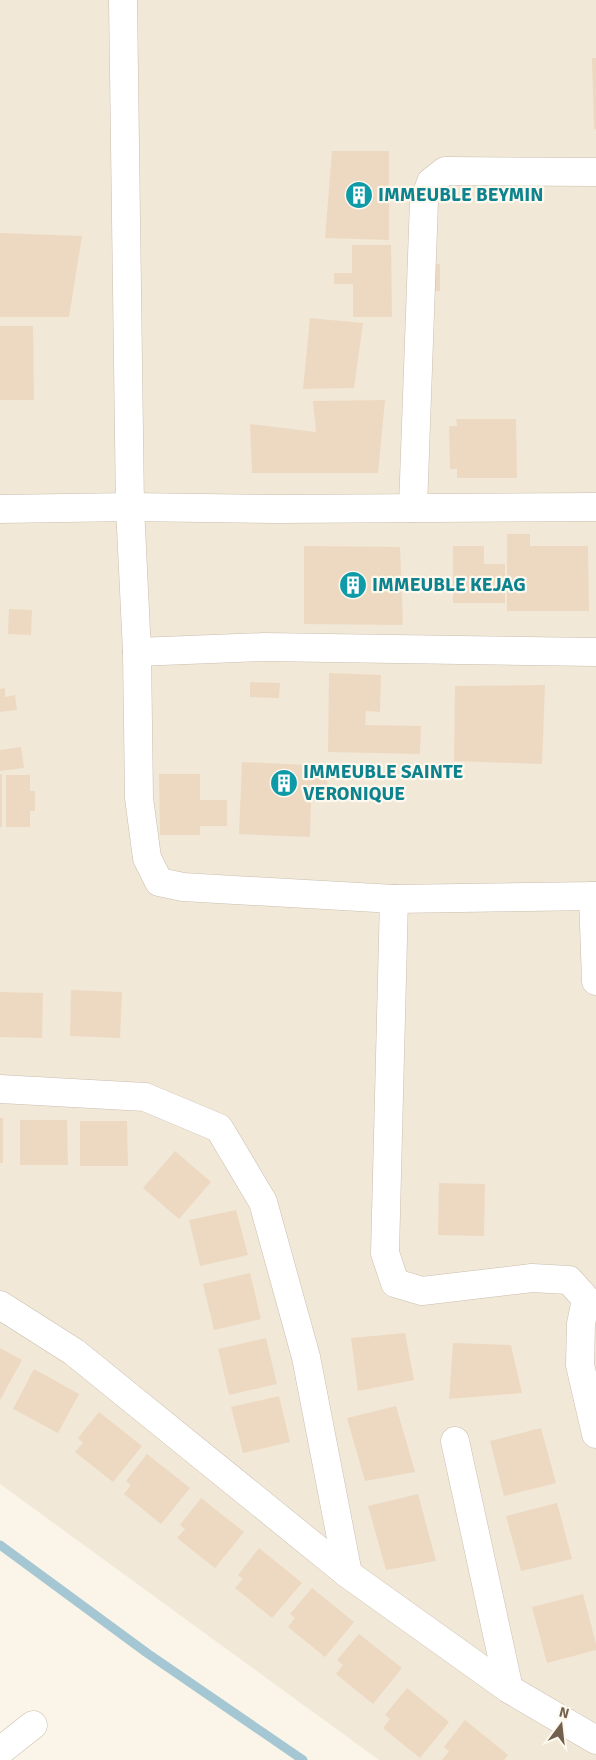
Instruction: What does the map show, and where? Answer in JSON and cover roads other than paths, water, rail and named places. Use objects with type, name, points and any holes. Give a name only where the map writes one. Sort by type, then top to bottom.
[{"type":"street","points":[[123,0],[130,507],[137,652],[139,798],[147,858],[159,882],[183,886],[394,899],[595,896],[596,980]]},
{"type":"street","points":[[413,508],[424,201],[431,182],[445,171],[596,172]]},
{"type":"street","points":[[0,509],[130,507],[278,509],[596,507]]},
{"type":"street","points":[[137,652],[264,647],[596,652]]},
{"type":"street","points":[[394,899],[385,1253],[395,1283],[422,1291],[532,1278],[569,1280],[586,1299],[581,1324],[580,1365],[596,1434]]},
{"type":"street","points":[[0,1089],[145,1097],[219,1128],[263,1202],[306,1357],[348,1574]]},
{"type":"street","points":[[0,1306],[74,1352],[348,1574],[508,1689],[596,1740]]},
{"type":"street","points":[[455,1441],[508,1689]]},
{"type":"street","points":[[0,1751],[33,1725]]},
{"type":"waterway","points":[[0,1545],[147,1653],[303,1760]]},
{"type":"place","name":"IMMEUBLE BEYMIN","points":[[359,195]]},
{"type":"place","name":"IMMEUBLE KEJAG","points":[[353,585]]},
{"type":"place","name":"IMMEUBLE SAINTE VERONIQUE","points":[[284,783]]}]
